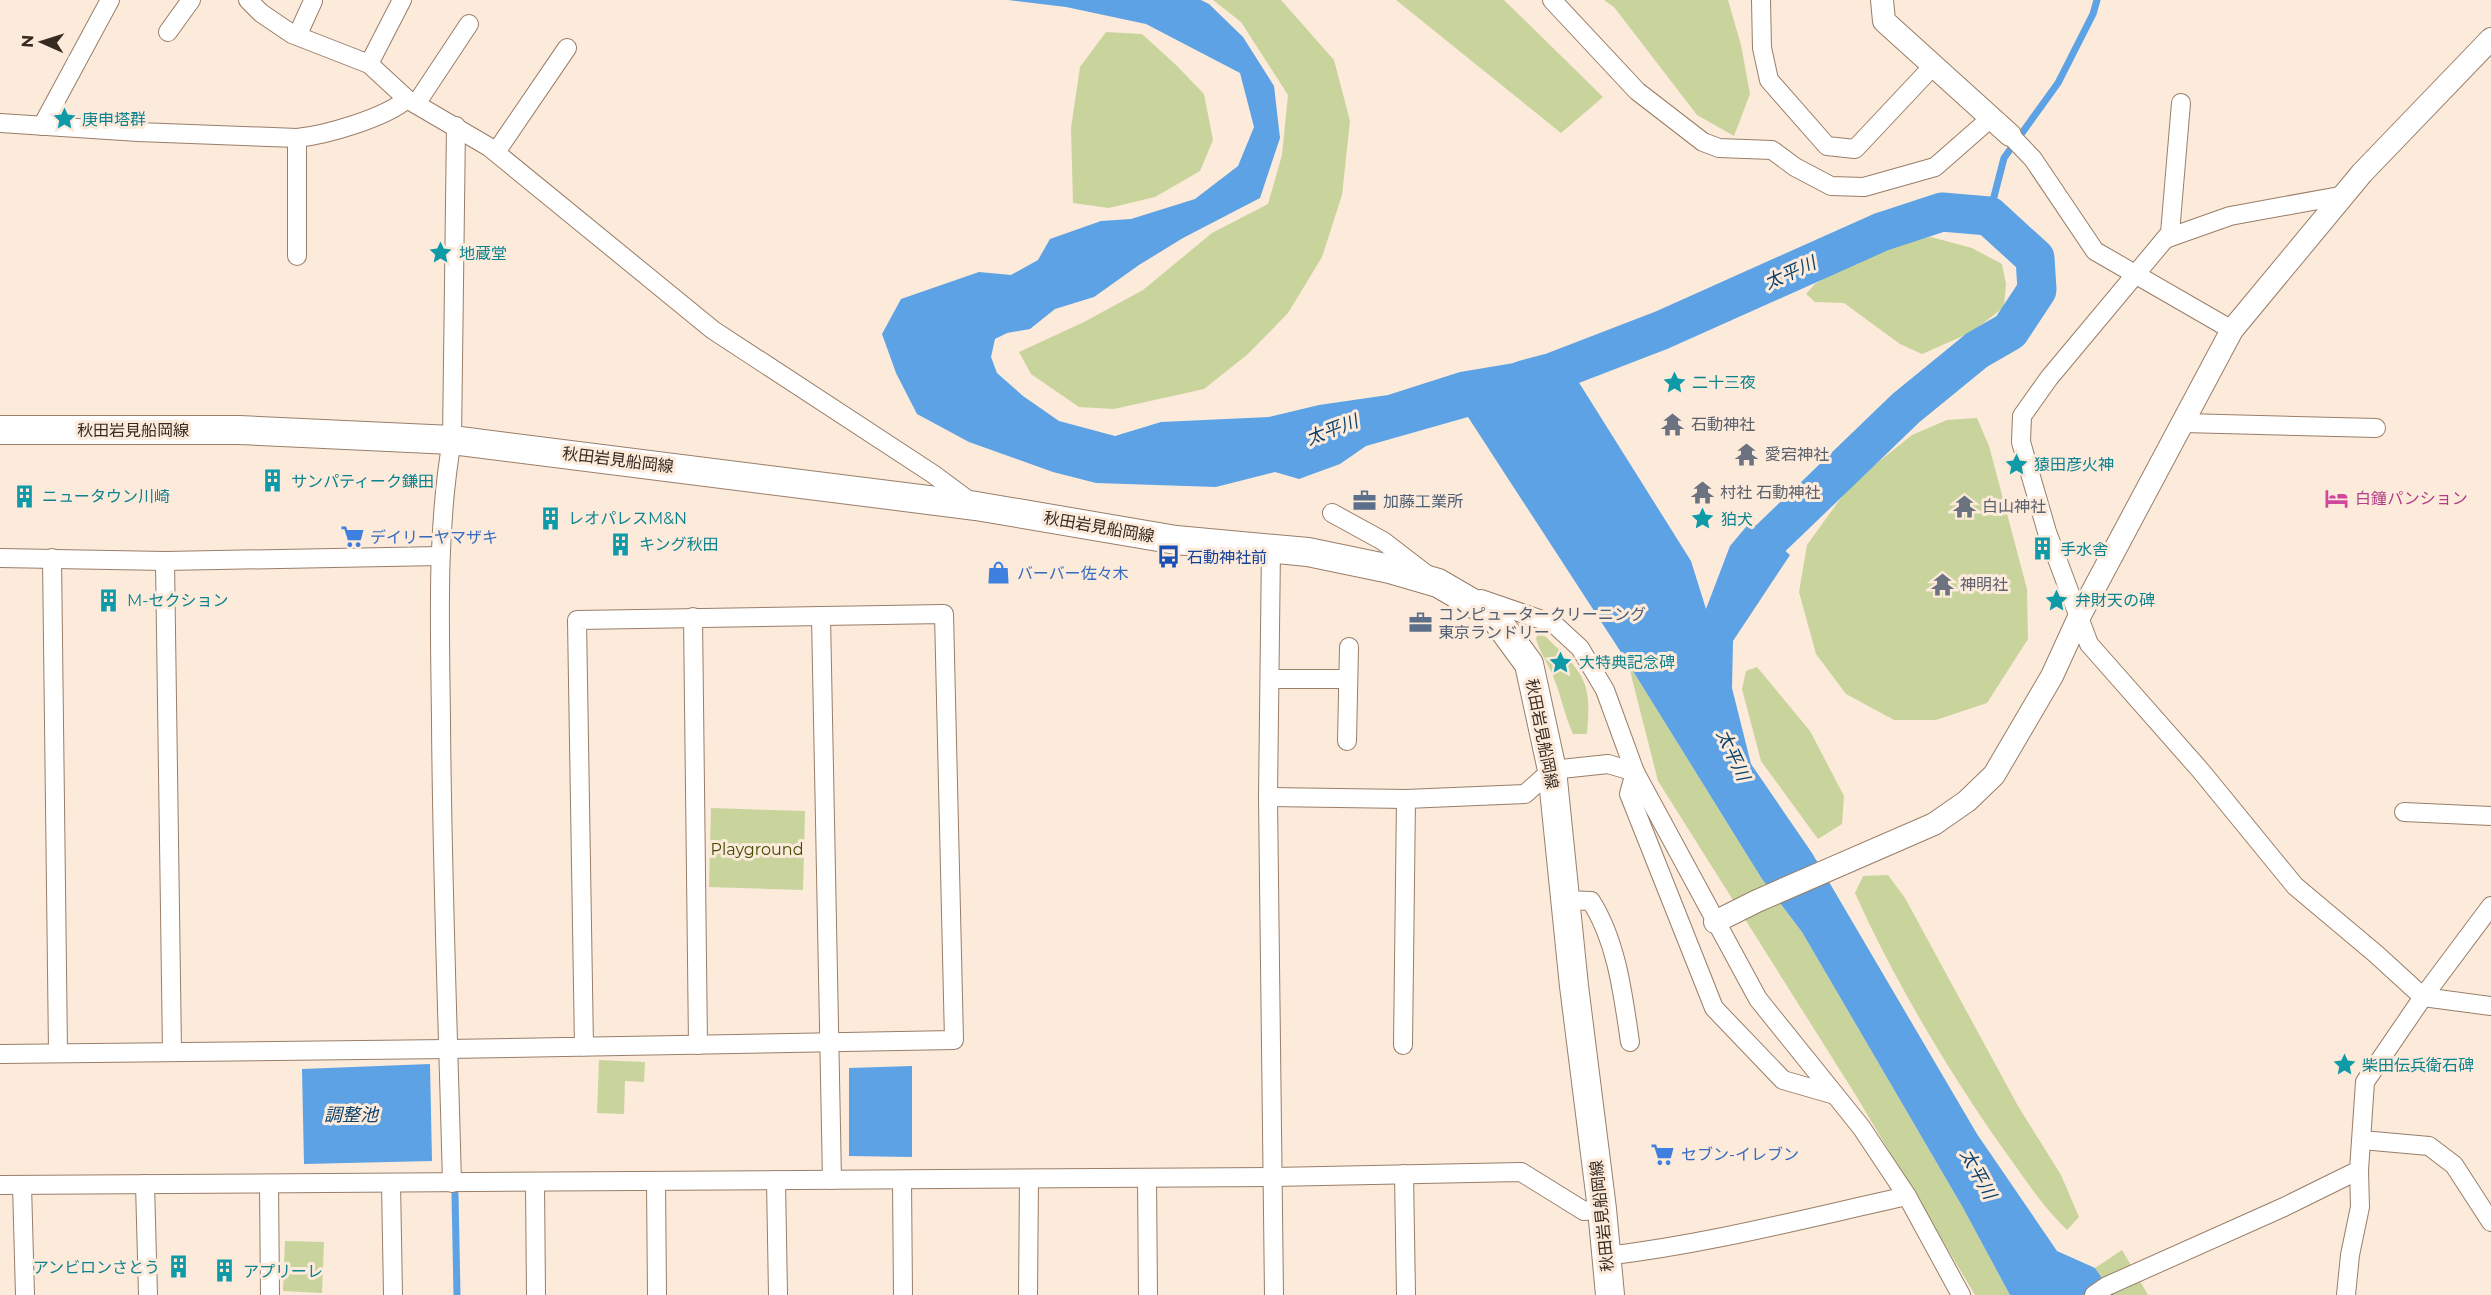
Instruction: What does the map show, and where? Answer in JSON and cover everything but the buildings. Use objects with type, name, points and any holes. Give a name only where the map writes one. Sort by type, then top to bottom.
[{"type":"main road","name":"秋田岩見船岡線","points":[[0,430],[240,430],[452,440],[976,506],[1176,540],[1308,552],[1390,569],[1438,583],[1493,615],[1529,664],[1552,770],[1610,1295]]},
{"type":"street","points":[[42,126],[110,0]]},
{"type":"street","points":[[168,32],[191,0]]},
{"type":"street","points":[[248,0],[261,13],[292,34],[298,34],[369,64],[412,101],[496,152],[713,330],[933,474],[976,506]]},
{"type":"street","points":[[369,64],[402,0]]},
{"type":"street","points":[[1552,0],[1637,92],[1703,142],[1719,148],[1772,150],[1795,167],[1831,186],[1864,187],[1935,167],[1992,117]]},
{"type":"street","points":[[1761,0],[1762,48],[1769,80],[1827,146],[1855,149],[1933,66]]},
{"type":"street","points":[[1882,0],[1884,21],[1992,117],[2034,159],[2095,251],[2232,330]]},
{"type":"street","points":[[298,34],[313,1]]},
{"type":"street","points":[[0,123],[297,138],[319,136],[412,101],[469,24]]},
{"type":"street","points":[[1715,922],[1757,901],[1934,824],[1967,801],[1994,775],[2052,676],[2079,617],[2232,330],[2362,173],[2491,39]]},
{"type":"street","points":[[496,152],[567,48]]},
{"type":"street","points":[[2181,103],[2170,233],[2049,378],[2022,416],[2021,442],[2031,482],[2051,543],[2089,644],[2201,771],[2295,886],[2376,954],[2422,997],[2491,1006]]},
{"type":"street","points":[[452,1183],[442,804],[440,556],[452,440],[456,126]]},
{"type":"street","points":[[297,138],[297,256]]},
{"type":"street","points":[[2165,239],[2230,216],[2345,195]]},
{"type":"street","points":[[2184,423],[2376,428]]},
{"type":"street","points":[[1332,513],[1520,612]]},
{"type":"street","points":[[1383,541],[1438,583],[1554,624],[1580,648],[1605,690],[1635,772],[1758,999],[1861,1127],[1907,1196],[1961,1295]]},
{"type":"street","points":[[1271,548],[1268,797],[1274,1295]]},
{"type":"street","points":[[0,558],[165,561],[440,556]]},
{"type":"street","points":[[52,558],[58,1052]]},
{"type":"street","points":[[165,561],[172,1051]]},
{"type":"street","points":[[0,1054],[448,1050],[954,1040],[944,614],[577,621],[584,1047]]},
{"type":"street","points":[[821,616],[832,1180]]},
{"type":"street","points":[[693,617],[698,1045]]},
{"type":"street","points":[[1347,741],[1349,647]]},
{"type":"street","points":[[1270,679],[1348,679]]},
{"type":"street","points":[[1268,797],[1406,799],[1526,794],[1552,770],[1608,764],[1635,772]]},
{"type":"street","points":[[1635,772],[1629,794],[1714,1008],[1783,1080],[1835,1095]]},
{"type":"street","points":[[1403,1045],[1406,799]]},
{"type":"street","points":[[2404,812],[2491,816]]},
{"type":"street","points":[[1565,900],[1591,902],[1600,916],[1620,980],[1630,1042]]},
{"type":"street","points":[[2346,1295],[2350,1255],[2360,1207],[2359,1170],[2365,1082],[2422,997],[2491,906]]},
{"type":"street","points":[[2362,1140],[2429,1146],[2454,1165],[2491,1222]]},
{"type":"street","points":[[2101,1290],[2284,1207],[2359,1170]]},
{"type":"street","points":[[0,1185],[1272,1177],[1521,1172],[1584,1211],[1602,1209]]},
{"type":"street","points":[[1404,1174],[1406,1295]]},
{"type":"street","points":[[1147,1178],[1148,1295]]},
{"type":"street","points":[[1028,1295],[1029,1179]]},
{"type":"street","points":[[776,1180],[778,1295]]},
{"type":"street","points":[[902,1180],[903,1295]]},
{"type":"street","points":[[656,1181],[657,1295]]},
{"type":"street","points":[[535,1182],[536,1295]]},
{"type":"street","points":[[391,1183],[393,1295]]},
{"type":"street","points":[[145,1184],[148,1295]]},
{"type":"street","points":[[269,1184],[270,1295]]},
{"type":"street","points":[[22,1185],[25,1295]]},
{"type":"street","points":[[1606,1256],[1655,1250],[1733,1235],[1907,1196]]},
{"type":"green space","points":[[1213,0],[1281,0],[1334,60],[1350,121],[1342,195],[1322,257],[1288,313],[1248,354],[1204,389],[1114,409],[1079,407],[1031,374],[1019,352],[1084,322],[1143,290],[1212,233],[1268,204],[1282,155],[1288,95],[1241,22]]},
{"type":"green space","points":[[1396,0],[1504,0],[1603,97],[1561,133]]},
{"type":"green space","points":[[1604,0],[1728,0],[1741,45],[1750,94],[1734,136],[1697,115],[1614,7]]},
{"type":"green space","points":[[1106,32],[1142,34],[1175,64],[1204,94],[1213,140],[1200,171],[1155,197],[1109,208],[1073,203],[1071,128],[1080,67]]},
{"type":"green space","points":[[1931,237],[1972,248],[2002,264],[2006,284],[2004,307],[1972,332],[1922,354],[1900,344],[1844,303],[1815,302],[1806,294],[1815,284],[1878,245]]},
{"type":"green space","points":[[1977,418],[1989,446],[2027,589],[2028,639],[1987,703],[1936,720],[1894,720],[1846,694],[1816,654],[1799,592],[1807,545],[1851,484],[1912,435],[1947,420]]},
{"type":"green space","points":[[1538,635],[1545,636],[1558,648],[1582,678],[1588,701],[1587,734],[1573,734],[1553,676],[1537,643]]},
{"type":"green space","points":[[1628,663],[1762,879],[1802,932],[1962,1206],[2010,1295],[1975,1295],[1855,1094],[1658,781]]},
{"type":"green space","points":[[1757,667],[1810,731],[1844,796],[1842,824],[1818,839],[1761,761],[1742,689],[1746,671]]},
{"type":"green space","name":"Playground","points":[[711,808],[805,811],[803,890],[709,887]]},
{"type":"green space","points":[[1888,875],[1905,898],[2018,1106],[2061,1175],[2079,1217],[2067,1230],[2031,1188],[1979,1114],[1921,1021],[1886,957],[1855,893],[1863,876]]},
{"type":"green space","points":[[599,1060],[645,1062],[644,1082],[625,1081],[624,1114],[597,1113]]},
{"type":"green space","points":[[285,1241],[324,1242],[322,1293],[283,1291]]},
{"type":"green space","points":[[2122,1250],[2148,1295],[2114,1295],[2095,1268]]},
{"type":"water","points":[[1008,0],[1201,0],[1209,4],[1243,37],[1274,86],[1280,138],[1260,198],[1183,238],[1139,265],[1094,297],[1055,309],[1030,329],[1007,333],[995,339],[991,357],[997,373],[1023,396],[1059,421],[1115,436],[1161,422],[1269,417],[1319,405],[1388,395],[1460,372],[1568,354],[1578,381],[1691,561],[1706,609],[1730,546],[1751,521],[1790,555],[1733,641],[1732,688],[1751,764],[1812,853],[1977,1134],[2057,1251],[2095,1268],[2114,1295],[2010,1295],[1962,1206],[1802,932],[1762,879],[1628,663],[1468,417],[1366,446],[1340,464],[1299,479],[1275,472],[1216,487],[1096,483],[1053,472],[969,442],[917,414],[896,373],[882,334],[901,299],[979,272],[1011,275],[1038,260],[1050,239],[1101,221],[1131,219],[1195,199],[1238,166],[1254,127],[1240,73],[1146,24],[1066,7]]},
{"type":"water","name":"調整池","points":[[430,1064],[432,1161],[304,1164],[302,1069]]},
{"type":"water","points":[[912,1066],[912,1157],[849,1156],[849,1068]]},
{"type":"waterway","points":[[1989,216],[2004,158],[2058,83],[2093,14],[2097,0]]},
{"type":"waterway","name":"太平川","points":[[1523,380],[1553,372],[1662,330],[1881,232],[1942,212],[1989,216],[2035,258],[2037,290],[2010,331],[1977,350],[1906,408],[1771,538],[1739,579]]},
{"type":"waterway","points":[[455,1194],[457,1295]]},
{"type":"place","name":"庚申塔群","points":[[64,119]]},
{"type":"place","name":"地蔵堂","points":[[441,253]]},
{"type":"place","name":"二十三夜","points":[[1674,382]]},
{"type":"place","name":"石動神社","points":[[1673,424]]},
{"type":"place","name":"愛宕神社","points":[[1747,454]]},
{"type":"place","name":"猿田彦火神","points":[[2016,464]]},
{"type":"place","name":"サンパティーク鎌田","points":[[273,481]]},
{"type":"place","name":"村社 石動神社","points":[[1702,492]]},
{"type":"place","name":"ニュータウン川崎","points":[[24,496]]},
{"type":"place","name":"白鐘パンション","points":[[2337,498]]},
{"type":"place","name":"加藤工業所","points":[[1365,501]]},
{"type":"place","name":"白山神社","points":[[1964,506]]},
{"type":"place","name":"レオパレスM&N","points":[[550,518]]},
{"type":"place","name":"狛犬","points":[[1703,519]]},
{"type":"place","name":"デイリーヤマザキ","points":[[352,537]]},
{"type":"place","name":"キング秋田","points":[[621,544]]},
{"type":"place","name":"手水舎","points":[[2042,549]]},
{"type":"place","name":"石動神社前","points":[[1169,557]]},
{"type":"place","name":"バーバー佐々木","points":[[999,573]]},
{"type":"place","name":"神明社","points":[[1942,584]]},
{"type":"place","name":"M-セクション","points":[[109,600]]},
{"type":"place","name":"弁財天の碑","points":[[2057,600]]},
{"type":"place","name":"コンピュータークリーニング 東京ランドリー","points":[[1420,623]]},
{"type":"place","name":"大特典記念碑","points":[[1561,662]]},
{"type":"place","name":"柴田伝兵衛石碑","points":[[2344,1065]]},
{"type":"place","name":"セブン-イレブン","points":[[1663,1154]]},
{"type":"place","name":"アンビロンさとう","points":[[178,1267]]},
{"type":"place","name":"アプリーレ","points":[[225,1271]]}]
